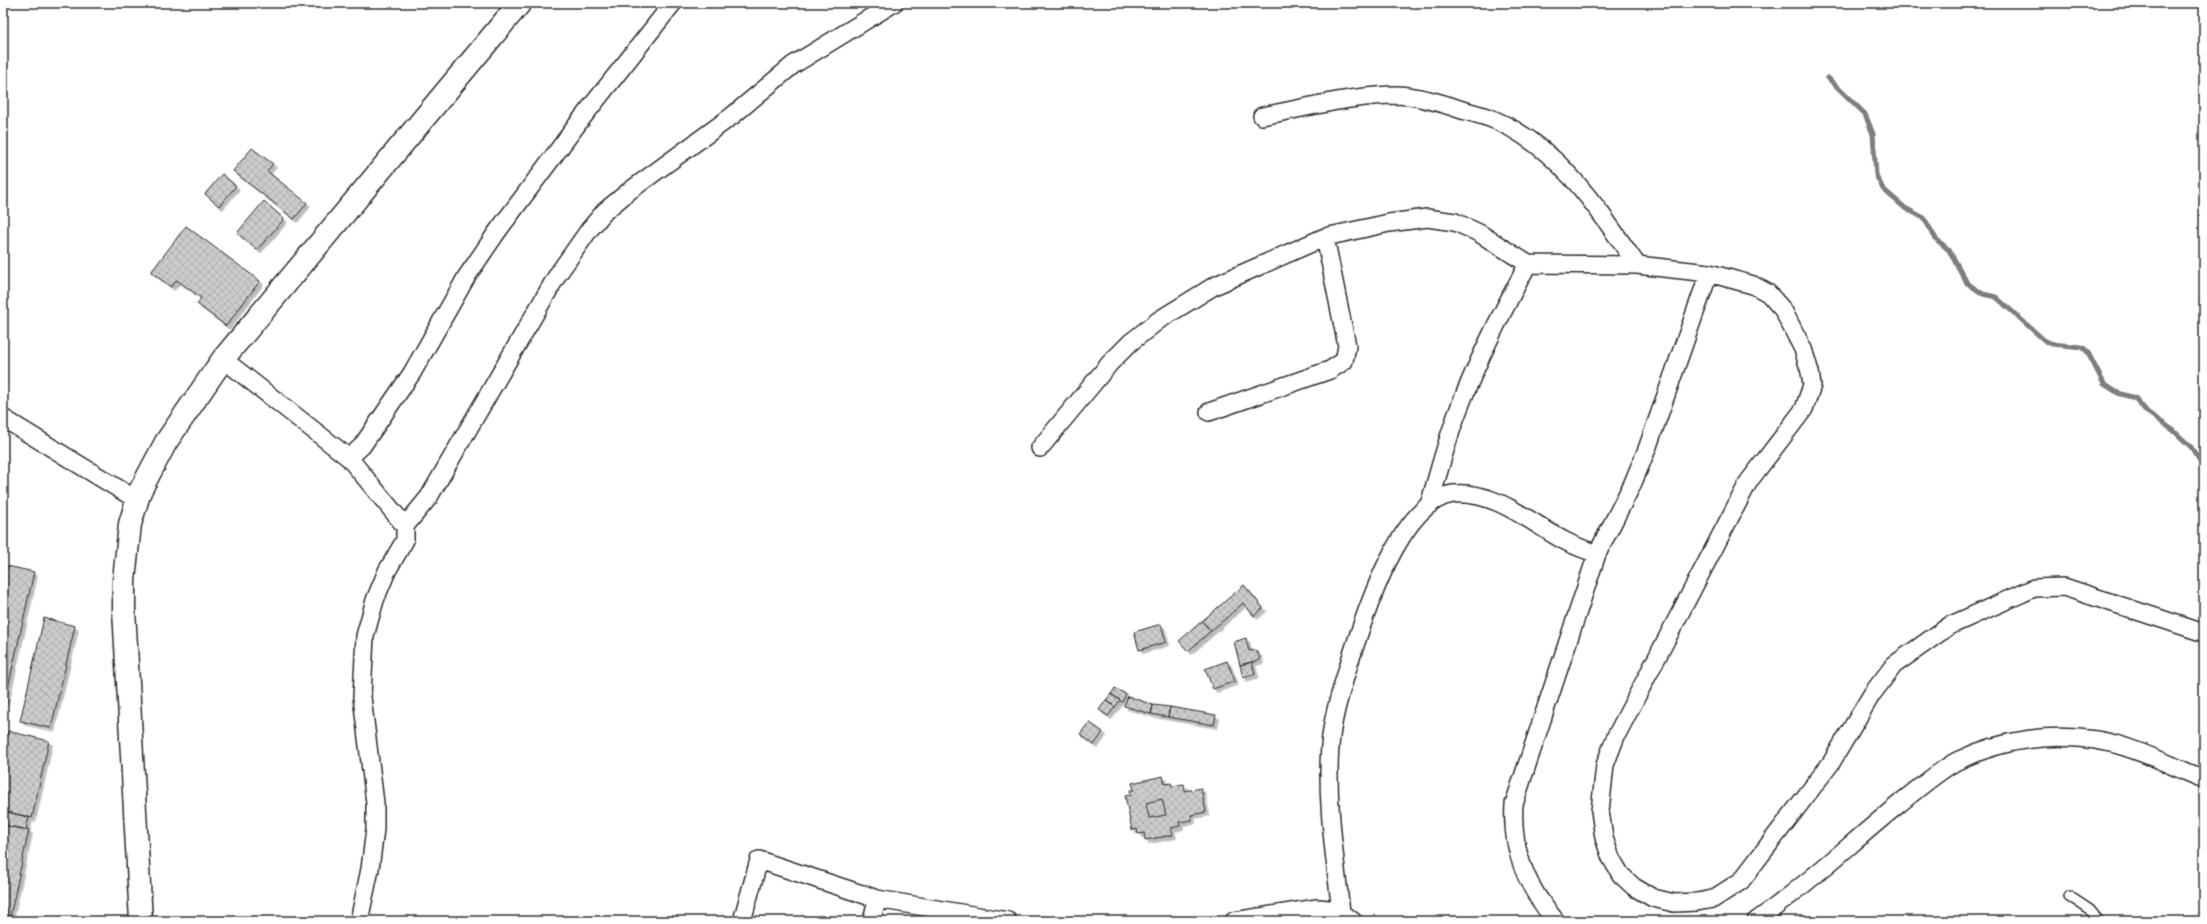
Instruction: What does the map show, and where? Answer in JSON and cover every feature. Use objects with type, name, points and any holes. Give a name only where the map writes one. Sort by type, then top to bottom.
[{"type":"street","points":[[141,921],[124,609],[124,580],[130,524],[146,477],[166,442],[223,359],[520,3]]},
{"type":"street","points":[[349,458],[362,446],[412,373],[467,276],[497,232],[588,110],[673,3]]},
{"type":"street","points":[[405,526],[429,497],[558,274],[576,247],[605,211],[628,192],[732,116],[793,66],[894,3]]},
{"type":"street","points":[[1262,116],[1362,98],[1398,95],[1436,101],[1497,121],[1532,142],[1560,166],[1592,199],[1637,265]]},
{"type":"street","points":[[1040,448],[1110,363],[1131,342],[1160,320],[1214,286],[1325,237],[1389,223],[1427,218],[1456,222],[1479,233],[1528,264],[1637,265],[1709,273],[1754,285],[1768,293],[1783,310],[1803,349],[1810,372],[1812,386],[1804,409],[1749,481],[1616,736],[1605,765],[1600,811],[1604,838],[1621,875],[1634,887],[1653,898],[1674,903],[1713,899],[1741,881],[1831,763],[1872,694],[1894,665],[1949,626],[2034,588],[2064,586],[2204,633]]},
{"type":"street","points":[[1209,412],[1330,370],[1344,361],[1347,346],[1325,237]]},
{"type":"street","points":[[1429,505],[1450,434],[1469,384],[1489,337],[1528,264]]},
{"type":"street","points":[[1556,921],[1544,907],[1522,868],[1512,828],[1514,804],[1597,554],[1632,485],[1647,449],[1709,273]]},
{"type":"street","points":[[223,359],[349,458],[405,526],[405,540],[387,571],[375,600],[365,636],[362,697],[375,803],[375,829],[370,869],[359,921]]},
{"type":"street","points":[[3,418],[137,500]]},
{"type":"street","points":[[1347,917],[1331,819],[1330,745],[1336,707],[1365,614],[1387,561],[1396,546],[1429,505],[1443,496],[1454,494],[1482,497],[1511,509],[1573,545],[1597,554]]},
{"type":"street","points":[[1756,921],[1910,795],[1956,762],[1992,748],[2028,738],[2060,737],[2097,740],[2138,752],[2204,779]]},
{"type":"street","points":[[742,921],[759,860],[877,899],[1008,921]]},
{"type":"street","points":[[872,921],[877,899]]},
{"type":"street","points":[[1234,921],[1317,908],[1330,908],[1347,917]]},
{"type":"lane","points":[[2069,896],[2090,910],[2099,921]]},
{"type":"building","points":[[252,148],[273,164],[267,171],[307,203],[294,219],[233,171]]},
{"type":"building","points":[[222,174],[236,186],[219,206],[205,194]]},
{"type":"building","points":[[264,201],[284,219],[257,250],[237,233]]},
{"type":"building","points":[[186,226],[260,281],[226,326],[197,304],[201,298],[177,280],[171,287],[151,272]]},
{"type":"building","points":[[3,565],[34,572],[5,701],[3,701]]},
{"type":"building","points":[[1244,585],[1263,608],[1254,616],[1243,603],[1211,631],[1202,621]]},
{"type":"building","points":[[44,618],[75,626],[51,728],[20,721]]},
{"type":"building","points":[[1202,621],[1211,631],[1188,651],[1179,641]]},
{"type":"building","points":[[1161,624],[1166,642],[1139,650],[1134,632]]},
{"type":"building","points":[[1246,638],[1249,651],[1255,650],[1256,653],[1258,652],[1260,660],[1240,665],[1234,642]]},
{"type":"building","points":[[1227,661],[1235,681],[1213,689],[1205,669]]},
{"type":"building","points":[[1252,662],[1255,674],[1243,678],[1240,665]]},
{"type":"building","points":[[1115,688],[1126,694],[1122,702],[1111,694]]},
{"type":"building","points":[[1111,694],[1120,700],[1115,707],[1106,700]]},
{"type":"building","points":[[1128,696],[1153,705],[1151,714],[1124,706]]},
{"type":"building","points":[[1106,700],[1115,707],[1108,716],[1099,710]]},
{"type":"building","points":[[1153,705],[1170,707],[1168,717],[1151,714]]},
{"type":"building","points":[[1170,707],[1216,715],[1214,725],[1168,717]]},
{"type":"building","points":[[1089,722],[1103,732],[1094,745],[1080,734]]},
{"type":"building","points":[[8,731],[49,741],[32,818],[3,811],[3,753]]},
{"type":"building","points":[[1163,776],[1165,784],[1171,783],[1172,786],[1184,784],[1185,791],[1201,788],[1206,812],[1191,815],[1192,820],[1179,822],[1180,826],[1171,828],[1173,835],[1145,840],[1144,833],[1138,834],[1137,829],[1132,830],[1125,796],[1131,795],[1130,790],[1134,790],[1132,783]]},
{"type":"building","points":[[1162,799],[1166,815],[1149,818],[1146,803]]},
{"type":"building","points":[[3,811],[29,817],[26,830],[3,825]]},
{"type":"building","points":[[3,825],[29,830],[9,921],[3,921]]},
{"type":"waterway","points":[[1828,78],[1865,114],[1873,134],[1876,175],[1883,189],[1905,208],[1924,218],[1936,239],[1949,250],[1967,283],[1983,294],[1996,297],[2044,340],[2052,344],[2082,347],[2087,351],[2104,384],[2118,393],[2135,398],[2147,412],[2173,430],[2191,447],[2204,467]]},
{"type":"waterway","points":[[2204,482],[2204,493]]}]
